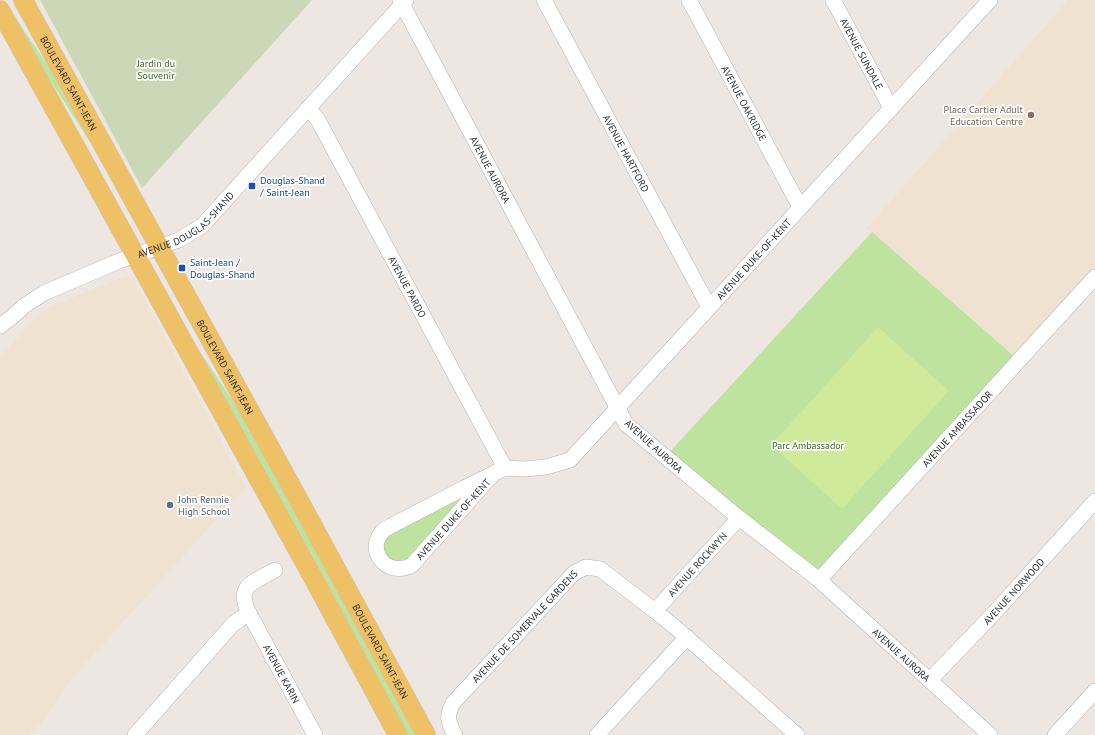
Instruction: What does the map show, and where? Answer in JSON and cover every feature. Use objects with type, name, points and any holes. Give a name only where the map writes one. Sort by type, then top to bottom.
[{"type":"main road","name":"BOULEVARD SAINT-JEAN","points":[[23,0],[283,470],[426,735]]},
{"type":"main road","points":[[0,10],[307,566],[398,735]]},
{"type":"street","name":"AVENUE HARTFORD","points":[[544,0],[709,307]]},
{"type":"street","name":"AVENUE OAKRIDGE","points":[[689,0],[800,207]]},
{"type":"street","name":"AVENUE SUNDALE","points":[[833,0],[891,108]]},
{"type":"street","name":"AVENUE DOUGLAS-SHAND","points":[[0,326],[24,306],[44,293],[135,255],[179,240],[202,226],[235,192],[403,1]]},
{"type":"street","name":"AVENUE AURORA","points":[[403,1],[626,424],[740,518],[819,580],[990,735]]},
{"type":"street","name":"AVENUE DUKE-OF-KENT","points":[[499,471],[412,565],[394,569],[382,562],[377,552],[377,544],[379,536],[385,530],[499,471],[546,467],[570,460],[891,108],[983,3]]},
{"type":"street","name":"AVENUE PARDO","points":[[308,108],[318,120],[499,471]]},
{"type":"street","name":"AVENUE AMBASSADOR","points":[[819,580],[1095,277]]},
{"type":"street","name":"AVENUE DOUGLAS-SHAND","points":[[0,336],[12,317]]},
{"type":"street","name":"AVENUE NORWOOD","points":[[930,680],[995,612],[1095,501]]},
{"type":"street","name":"AVENUE ROCKWYN","points":[[655,611],[740,518]]},
{"type":"street","name":"AVENUE DE SOMERVALE GARDENS","points":[[455,735],[449,724],[448,713],[453,704],[574,573],[586,567],[600,569],[655,611],[687,637],[797,735]]},
{"type":"street","points":[[135,735],[233,624],[249,613],[244,601],[244,592],[252,583],[275,570]]},
{"type":"street","name":"AVENUE KARIN","points":[[249,613],[315,735]]},
{"type":"street","points":[[597,735],[687,637]]},
{"type":"street","points":[[1055,735],[1095,691]]},
{"type":"shaded area","name":"Place Cartier Adult Education Centre","points":[[1068,0],[1095,0],[1095,272],[1016,358],[872,232],[866,229]]},
{"type":"shaded area","points":[[126,276],[134,280],[246,487],[75,675],[40,725],[29,735],[0,735],[0,357],[39,314],[54,305]]},
{"type":"green space","name":"Jardin du Souvenir","points":[[40,0],[312,0],[142,188]]},
{"type":"green space","points":[[14,14],[53,73],[100,157],[99,158],[46,74],[12,15]]},
{"type":"green space","name":"Parc Ambassador","points":[[872,232],[1016,358],[819,580],[665,457]]},
{"type":"green space","points":[[878,327],[949,391],[842,509],[771,445]]},
{"type":"green space","points":[[201,353],[251,431],[416,735],[408,735],[316,562],[200,354]]},
{"type":"green space","points":[[465,492],[467,496],[407,561],[399,564],[383,556],[383,540],[385,536]]},
{"type":"place","name":"Place Cartier Adult Education Centre","points":[[1031,115]]},
{"type":"place","name":"Douglas-Shand / Saint-Jean","points":[[252,186]]},
{"type":"place","name":"Saint-Jean / Douglas-Shand","points":[[182,268]]},
{"type":"place","name":"John Rennie High School","points":[[170,505]]}]
